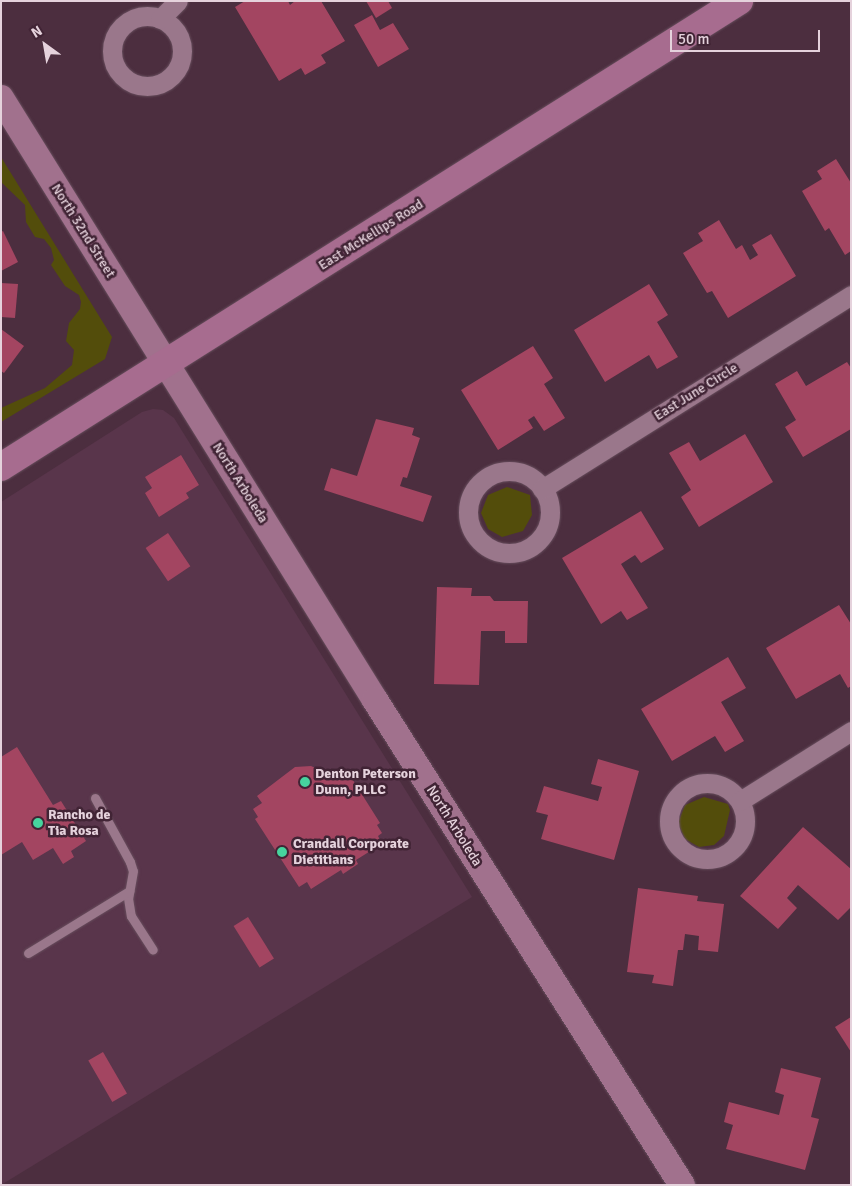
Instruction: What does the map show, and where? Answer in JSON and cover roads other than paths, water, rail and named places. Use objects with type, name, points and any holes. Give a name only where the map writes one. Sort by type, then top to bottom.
[{"type":"main road","name":"East McKellips Road","points":[[1,467],[739,1]]},
{"type":"street","points":[[160,19],[178,1]]},
{"type":"street","name":"North 32nd Street","points":[[1,98],[166,364]]},
{"type":"street","name":"East June Circle","points":[[542,489],[851,295]]},
{"type":"street","name":"North Arboleda","points":[[166,364],[682,1185]]},
{"type":"street","points":[[507,471],[531,478],[542,489],[550,510],[548,523],[534,544],[509,553],[484,545],[475,536],[468,512],[475,489],[484,480],[507,471]]},
{"type":"street","points":[[740,801],[851,731]]},
{"type":"street","points":[[707,782],[720,785],[740,801],[745,825],[742,837],[725,855],[714,859],[690,856],[672,839],[669,814],[682,791],[707,782]]},
{"type":"lane","points":[[96,798],[133,871],[129,890],[131,916],[153,950]]},
{"type":"lane","points":[[28,953],[129,890]]},
{"type":"place","name":"Denton Peterson Dunn, PLLC","points":[[305,782]]},
{"type":"place","name":"Rancho de Tia Rosa","points":[[38,823]]},
{"type":"place","name":"Crandall Corporate Dietitians","points":[[282,852]]}]
